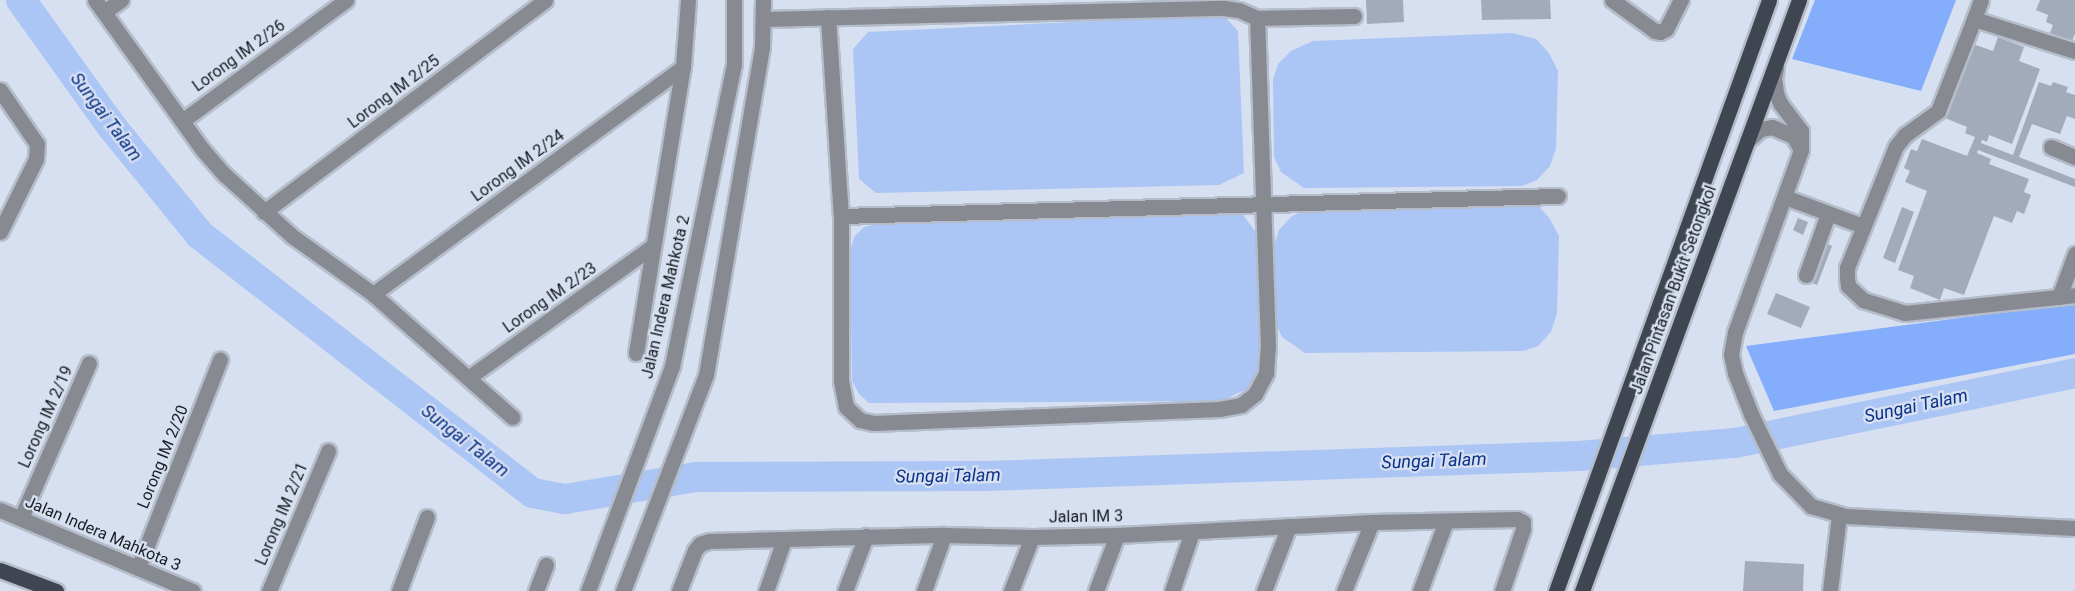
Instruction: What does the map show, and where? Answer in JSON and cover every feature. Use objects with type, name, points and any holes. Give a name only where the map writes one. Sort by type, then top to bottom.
[{"type":"main road","name":"Jalan Pintasan Bukit Setongkol","points":[[1556,591],[1769,0]]},
{"type":"main road","name":"Jalan Pintasan Bukit Setongkol","points":[[1582,591],[1799,0]]},
{"type":"main road","points":[[0,570],[56,591]]},
{"type":"street","points":[[121,0],[99,6],[182,121],[225,175],[292,236],[373,294],[512,417]]},
{"type":"street","name":"Lorong IM 2/26","points":[[182,121],[346,0]]},
{"type":"street","name":"Lorong IM 2/25","points":[[264,212],[544,0]]},
{"type":"street","points":[[636,353],[683,67],[688,0]]},
{"type":"street","name":"Jalan Indera Mahkota 2","points":[[588,591],[672,366],[732,74],[734,0]]},
{"type":"street","points":[[623,591],[705,375],[762,46],[763,0]]},
{"type":"street","points":[[1612,0],[1655,31],[1660,32],[1666,29],[1681,0]]},
{"type":"street","points":[[1981,0],[1943,103],[1938,111],[1905,135],[1896,146],[1847,268],[1848,286],[1863,300],[1905,313],[1923,313],[2075,295]]},
{"type":"street","points":[[764,19],[1224,8],[1239,10],[1257,18],[1354,16]]},
{"type":"street","points":[[828,17],[841,216],[841,381],[846,407],[860,420],[873,423],[1219,409],[1241,405],[1256,394],[1266,373],[1268,347],[1257,18]]},
{"type":"street","points":[[1974,19],[2075,51]]},
{"type":"street","points":[[1783,42],[1774,78],[1776,93],[1780,103],[1801,131],[1801,150],[1732,344],[1735,373],[1769,456],[1780,474],[1811,506],[1839,514],[2075,528]]},
{"type":"street","name":"Lorong IM 2/24","points":[[373,294],[683,67]]},
{"type":"street","points":[[0,90],[35,138],[36,159],[0,232]]},
{"type":"street","points":[[1747,141],[1761,129],[1772,127],[1782,129],[1793,136],[1801,150]]},
{"type":"street","points":[[2051,147],[2075,157]]},
{"type":"street","points":[[841,216],[1558,196]]},
{"type":"street","points":[[1785,197],[1863,226]]},
{"type":"street","points":[[1806,275],[1828,213]]},
{"type":"street","name":"Lorong IM 2/23","points":[[468,378],[653,246]]},
{"type":"street","points":[[2059,297],[2075,254]]},
{"type":"street","name":"Lorong IM 2/20","points":[[138,568],[220,360]]},
{"type":"street","name":"Lorong IM 2/19","points":[[21,518],[89,363]]},
{"type":"street","name":"Lorong IM 2/21","points":[[268,591],[328,451]]},
{"type":"street","name":"Jalan Indera Mahkota 3","points":[[0,510],[193,591]]},
{"type":"street","points":[[1830,591],[1839,514]]},
{"type":"street","points":[[399,591],[427,517]]},
{"type":"street","name":"Jalan IM 3","points":[[679,591],[694,550],[700,543],[866,536],[1117,535],[1372,522],[1517,519],[1523,522],[1502,591]]},
{"type":"street","points":[[1420,591],[1446,521]]},
{"type":"street","points":[[1344,591],[1372,522]]},
{"type":"street","points":[[1264,591],[1288,526]]},
{"type":"street","points":[[1172,591],[1192,532]]},
{"type":"street","points":[[924,591],[944,535]]},
{"type":"street","points":[[1096,591],[1117,535]]},
{"type":"street","points":[[845,591],[866,536]]},
{"type":"street","points":[[1011,591],[1032,537]]},
{"type":"street","points":[[766,591],[784,540]]},
{"type":"street","points":[[536,591],[546,565]]},
{"type":"shaded area","points":[[1815,0],[1956,0],[1921,91],[1792,59]]},
{"type":"shaded area","points":[[1224,16],[1238,31],[1244,173],[1219,185],[876,193],[859,179],[853,49],[868,32]]},
{"type":"shaded area","points":[[1512,33],[1536,39],[1549,53],[1558,71],[1556,148],[1550,166],[1537,180],[1522,186],[1304,188],[1281,172],[1274,157],[1273,80],[1278,64],[1291,51],[1313,41]]},
{"type":"shaded area","points":[[1513,199],[1537,204],[1550,219],[1559,236],[1557,313],[1551,332],[1538,346],[1523,351],[1305,353],[1282,337],[1275,322],[1274,246],[1279,230],[1292,216],[1314,206]]},
{"type":"shaded area","points":[[1241,212],[1257,234],[1260,364],[1255,380],[1247,389],[1221,401],[869,403],[859,394],[852,381],[850,252],[854,237],[864,227],[888,221]]},
{"type":"shaded area","points":[[2075,303],[2075,354],[1774,411],[1746,346]]},
{"type":"building","points":[[1366,0],[1403,0],[1404,22],[1367,24]]},
{"type":"building","points":[[1481,0],[1550,0],[1551,19],[1482,20]]},
{"type":"building","points":[[2040,0],[2075,0],[2075,33],[2072,42],[2050,33],[2053,25],[2046,22],[2048,15],[2036,10]]},
{"type":"building","points":[[1998,37],[2024,47],[2019,61],[2040,69],[2012,144],[1989,135],[1987,142],[1982,140],[1981,143],[2013,155],[2039,82],[2051,86],[2053,82],[2068,87],[2066,92],[2075,95],[2075,119],[2067,116],[2060,134],[2032,124],[2019,157],[2075,179],[2075,187],[1978,150],[1977,153],[1991,159],[1989,164],[2029,179],[2024,192],[2031,195],[2024,214],[2017,211],[2012,223],[1994,216],[1964,295],[1944,288],[1940,300],[1910,288],[1914,276],[1898,270],[1927,191],[1905,182],[1910,171],[1904,168],[1911,149],[1917,151],[1922,139],[1967,156],[1975,137],[1965,133],[1967,127],[1945,118],[1973,44],[1993,51]]},
{"type":"building","points":[[1902,207],[1914,212],[1895,263],[1883,258]]},
{"type":"building","points":[[1798,218],[1808,222],[1803,235],[1793,230]]},
{"type":"building","points":[[1821,241],[1832,246],[1817,285],[1805,280]]},
{"type":"building","points":[[1776,293],[1810,307],[1801,328],[1767,314]]},
{"type":"building","points":[[1745,561],[1804,564],[1803,591],[1743,591]]},
{"type":"waterway","name":"Sungai Talam","points":[[21,0],[112,127],[200,235],[533,493],[565,499],[696,477],[986,476],[1579,456],[1735,443],[2075,373]]}]
